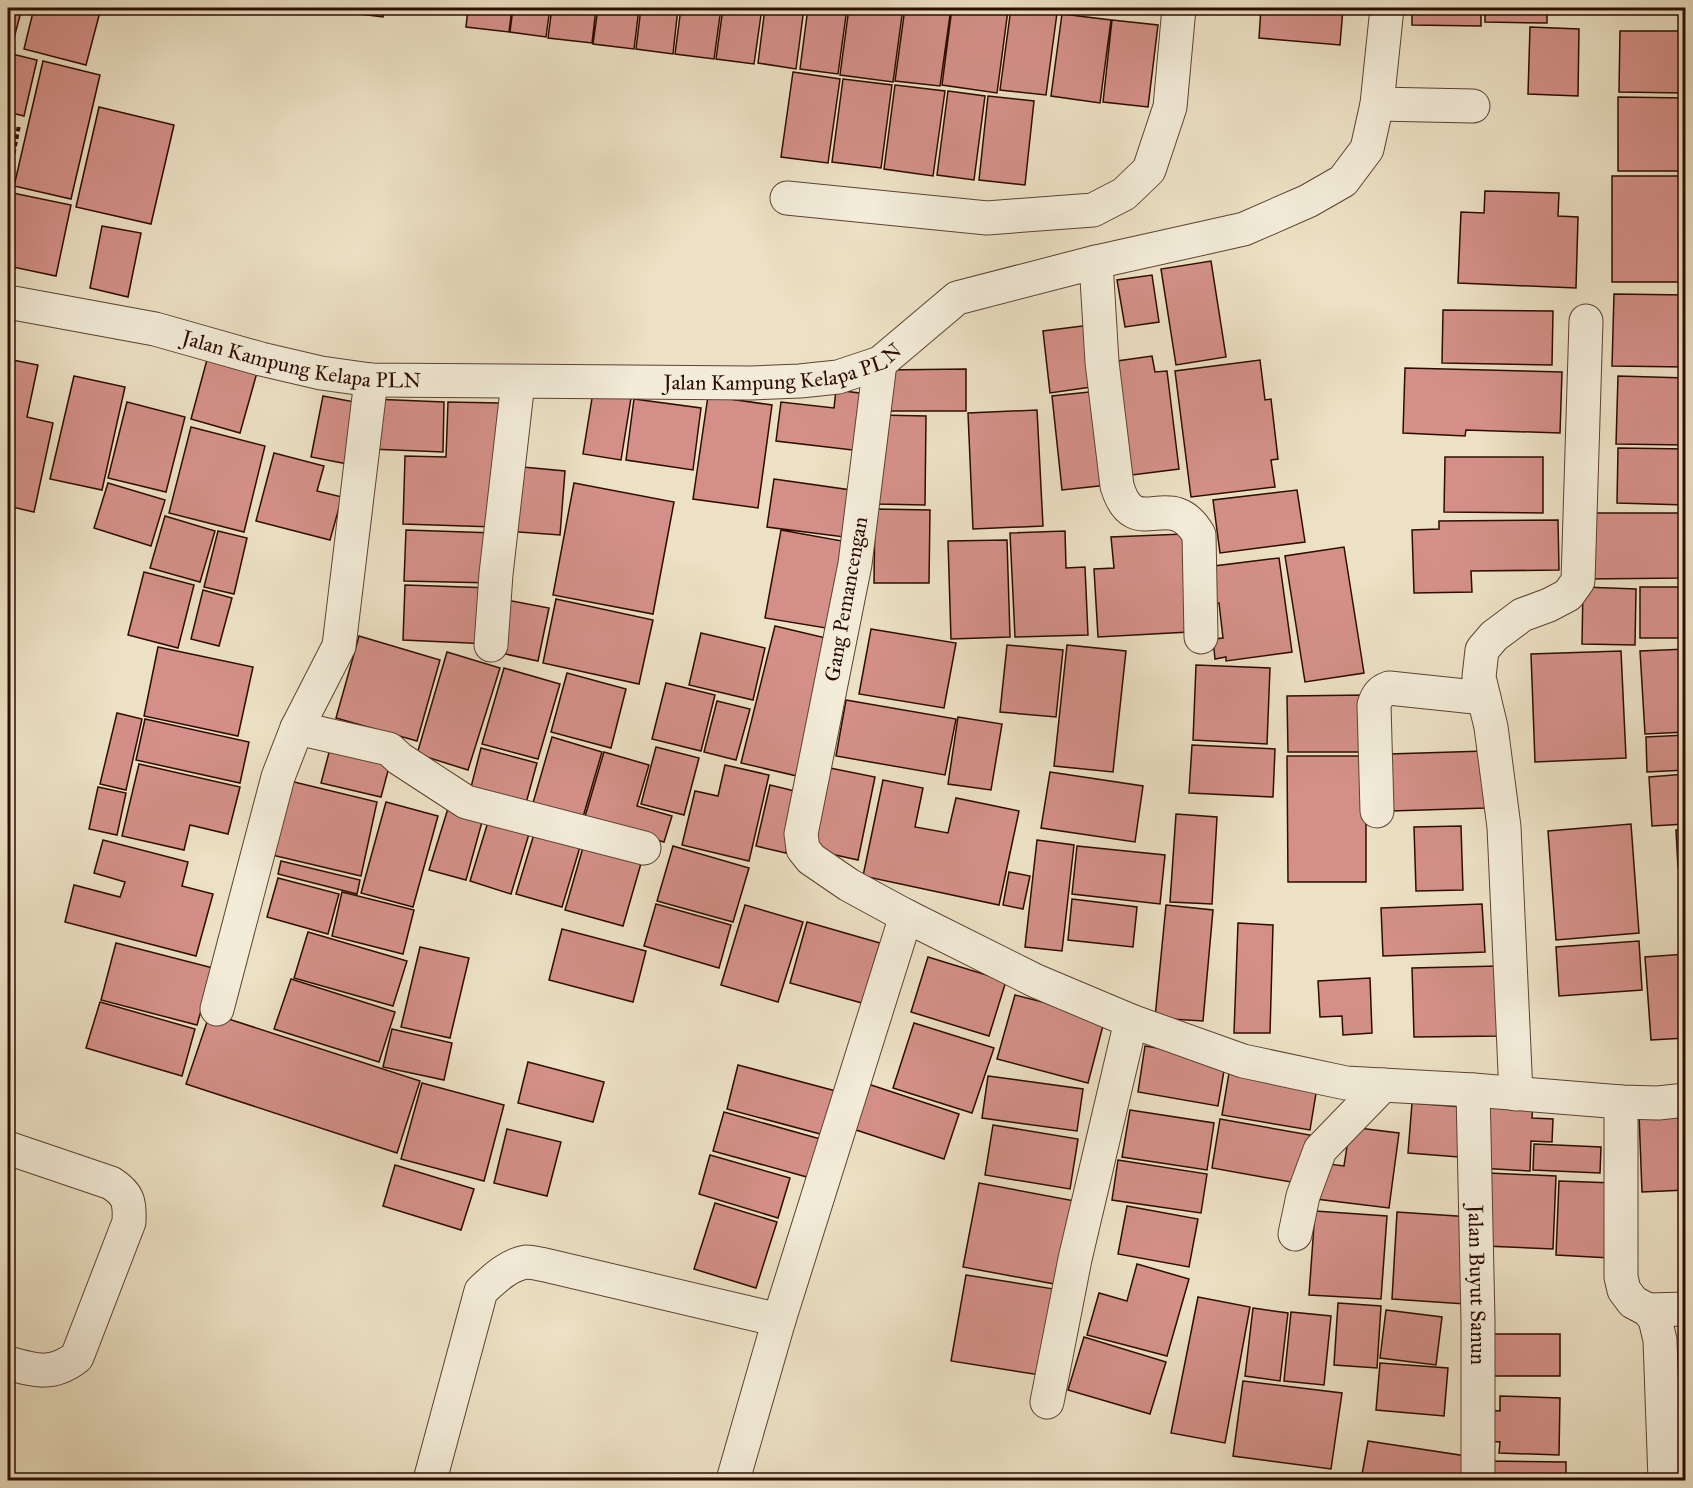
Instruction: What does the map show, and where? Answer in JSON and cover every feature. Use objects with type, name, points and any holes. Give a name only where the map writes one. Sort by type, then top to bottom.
[{"type":"street","points":[[787,198],[987,218],[1093,210],[1124,194],[1149,170],[1170,107],[1179,8]]},
{"type":"street","name":"Jalan Kampung Kelapa PLN","points":[[8,302],[155,329],[271,362],[321,373],[371,380],[800,381],[838,377],[880,363],[957,298],[1096,262],[1244,229],[1308,201],[1343,181],[1367,149],[1377,104],[1387,8]]},
{"type":"street","points":[[1377,104],[1473,106]]},
{"type":"street","points":[[1096,262],[1102,362],[1117,486],[1121,500],[1129,510],[1141,515],[1174,512],[1192,523],[1199,535],[1201,637]]},
{"type":"street","points":[[1516,1094],[1504,826],[1491,727],[1479,677],[1482,650],[1494,636],[1522,615],[1568,595],[1578,581],[1586,321]]},
{"type":"street","name":"Gang Pemancengan","points":[[880,363],[855,564],[801,834],[802,849],[811,859],[849,885],[906,916]]},
{"type":"street","points":[[217,1009],[278,777],[297,728],[339,646],[371,380]]},
{"type":"street","points":[[491,645],[496,574],[518,382]]},
{"type":"street","points":[[1377,811],[1374,705],[1382,691],[1389,688],[1484,698]]},
{"type":"street","points":[[297,728],[389,749],[409,765],[466,802],[644,848]]},
{"type":"street","points":[[733,1480],[779,1320],[906,916],[1036,981],[1131,1021],[1243,1061],[1346,1083],[1621,1102],[1658,1103],[1686,1100]]},
{"type":"street","points":[[1047,1402],[1075,1259],[1131,1021]]},
{"type":"street","points":[[1295,1234],[1303,1196],[1320,1150],[1383,1085]]},
{"type":"street","name":"Jalan Buyut Sanun","points":[[1473,1090],[1478,1480]]},
{"type":"street","points":[[1621,1102],[1621,1277],[1624,1290],[1633,1302],[1648,1310],[1654,1319],[1660,1340],[1665,1480]]},
{"type":"street","points":[[8,1148],[111,1183],[123,1191],[129,1209],[129,1222],[77,1357],[64,1368],[46,1371],[8,1363]]},
{"type":"street","points":[[430,1480],[482,1291],[497,1276],[512,1267],[527,1262],[545,1265],[779,1320]]},
{"type":"street","points":[[1648,1310],[1686,1309]]},
{"type":"path","points":[[8,183],[19,124]]},
{"type":"building","points":[[8,8],[22,8],[13,42],[8,41]]},
{"type":"building","points":[[34,8],[101,8],[86,65],[24,49]]},
{"type":"building","points":[[310,8],[384,8],[383,17]]},
{"type":"building","points":[[468,8],[512,8],[509,32],[466,27]]},
{"type":"building","points":[[513,8],[550,8],[546,37],[510,32]]},
{"type":"building","points":[[552,8],[596,8],[592,43],[548,38]]},
{"type":"building","points":[[598,8],[639,8],[634,49],[593,44]]},
{"type":"building","points":[[641,8],[678,8],[673,54],[636,49]]},
{"type":"building","points":[[681,8],[721,8],[714,59],[675,54]]},
{"type":"building","points":[[723,8],[762,8],[754,64],[716,59]]},
{"type":"building","points":[[765,8],[804,8],[796,69],[758,63]]},
{"type":"building","points":[[808,8],[847,8],[838,74],[800,69]]},
{"type":"building","points":[[849,8],[903,8],[893,82],[840,75]]},
{"type":"building","points":[[905,8],[951,8],[940,86],[895,81]]},
{"type":"building","points":[[952,8],[1008,10],[997,93],[942,85]]},
{"type":"building","points":[[1011,8],[1057,13],[1046,95],[1000,90]]},
{"type":"building","points":[[1261,8],[1343,8],[1340,45],[1259,38]]},
{"type":"building","points":[[1412,8],[1481,8],[1481,26],[1412,25]]},
{"type":"building","points":[[1485,8],[1547,8],[1547,23],[1485,22]]},
{"type":"building","points":[[1062,14],[1111,20],[1100,103],[1051,96]]},
{"type":"building","points":[[1112,20],[1158,25],[1148,107],[1103,102]]},
{"type":"building","points":[[1530,27],[1579,29],[1578,96],[1528,94]]},
{"type":"building","points":[[1620,31],[1686,31],[1686,93],[1619,92]]},
{"type":"building","points":[[8,53],[37,60],[24,116],[8,112]]},
{"type":"building","points":[[43,61],[100,75],[71,199],[14,186]]},
{"type":"building","points":[[793,72],[840,79],[828,163],[781,157]]},
{"type":"building","points":[[843,79],[892,85],[881,168],[832,162]]},
{"type":"building","points":[[895,85],[945,91],[933,176],[884,169]]},
{"type":"building","points":[[948,91],[985,96],[974,180],[937,175]]},
{"type":"building","points":[[988,96],[1034,101],[1025,185],[979,180]]},
{"type":"building","points":[[1618,97],[1686,98],[1686,171],[1618,171]]},
{"type":"building","points":[[99,107],[174,125],[151,224],[76,207]]},
{"type":"building","points":[[8,117],[12,118],[8,145]]},
{"type":"building","points":[[1612,176],[1686,176],[1686,282],[1612,282]]},
{"type":"building","points":[[1485,191],[1559,193],[1558,216],[1578,217],[1576,288],[1458,283],[1461,212],[1484,213]]},
{"type":"building","points":[[8,192],[71,205],[56,276],[8,266]]},
{"type":"building","points":[[102,226],[141,233],[128,297],[90,288]]},
{"type":"building","points":[[1211,261],[1226,357],[1176,365],[1161,269]]},
{"type":"building","points":[[1152,275],[1159,322],[1125,327],[1117,280]]},
{"type":"building","points":[[1614,294],[1686,295],[1686,367],[1612,366]]},
{"type":"building","points":[[1443,310],[1553,311],[1552,365],[1442,363]]},
{"type":"building","points":[[1090,325],[1098,386],[1050,393],[1043,331]]},
{"type":"building","points":[[208,356],[258,369],[240,433],[191,419]]},
{"type":"building","points":[[1152,356],[1155,372],[1167,371],[1179,469],[1124,476],[1110,362]]},
{"type":"building","points":[[8,359],[38,365],[27,417],[53,423],[34,512],[8,506]]},
{"type":"building","points":[[1260,360],[1265,400],[1271,399],[1278,459],[1271,460],[1275,487],[1191,497],[1175,371]]},
{"type":"building","points":[[1405,368],[1562,372],[1560,433],[1466,430],[1465,436],[1403,433]]},
{"type":"building","points":[[966,369],[966,411],[883,411],[883,370]]},
{"type":"building","points":[[74,376],[125,387],[102,490],[50,479]]},
{"type":"building","points":[[1618,376],[1686,378],[1686,445],[1616,444]]},
{"type":"building","points":[[836,390],[867,394],[861,451],[776,441],[781,402],[834,408]]},
{"type":"building","points":[[1098,391],[1108,485],[1062,490],[1052,396]]},
{"type":"building","points":[[593,392],[631,398],[621,460],[583,454]]},
{"type":"building","points":[[323,396],[365,404],[353,465],[311,457]]},
{"type":"building","points":[[708,396],[772,405],[758,508],[693,499]]},
{"type":"building","points":[[372,399],[444,402],[443,452],[370,449]]},
{"type":"building","points":[[634,399],[701,408],[693,470],[626,460]]},
{"type":"building","points":[[127,402],[185,417],[166,492],[108,478]]},
{"type":"building","points":[[448,402],[500,403],[495,527],[403,524],[405,456],[446,457]]},
{"type":"building","points":[[1037,410],[1043,526],[973,529],[968,413]]},
{"type":"building","points":[[878,415],[926,416],[925,505],[877,504]]},
{"type":"building","points":[[191,427],[265,446],[244,532],[169,513]]},
{"type":"building","points":[[1618,448],[1686,449],[1686,505],[1617,503]]},
{"type":"building","points":[[274,453],[324,466],[317,491],[342,497],[330,540],[256,521]]},
{"type":"building","points":[[1445,457],[1543,457],[1543,513],[1444,512]]},
{"type":"building","points":[[512,466],[565,471],[560,535],[506,531]]},
{"type":"building","points":[[774,479],[858,491],[852,538],[767,527]]},
{"type":"building","points":[[108,483],[165,500],[151,546],[94,528]]},
{"type":"building","points":[[574,483],[674,502],[653,614],[553,595]]},
{"type":"building","points":[[1297,490],[1305,542],[1220,553],[1213,500]]},
{"type":"building","points":[[875,509],[930,510],[929,583],[874,583]]},
{"type":"building","points":[[1586,513],[1686,513],[1686,578],[1586,579]]},
{"type":"building","points":[[165,516],[215,531],[200,582],[150,568]]},
{"type":"building","points":[[1558,520],[1559,570],[1471,571],[1472,592],[1414,593],[1412,530],[1439,529],[1439,521]]},
{"type":"building","points":[[406,530],[495,533],[494,583],[404,581]]},
{"type":"building","points":[[781,530],[853,543],[838,630],[765,618]]},
{"type":"building","points":[[218,531],[247,538],[234,594],[204,587]]},
{"type":"building","points":[[1065,531],[1066,568],[1085,567],[1088,635],[1015,637],[1010,533]]},
{"type":"building","points":[[1184,534],[1189,632],[1098,637],[1094,569],[1114,568],[1111,537]]},
{"type":"building","points":[[1007,540],[1010,637],[951,639],[948,541]]},
{"type":"building","points":[[1344,547],[1364,673],[1305,682],[1285,556]]},
{"type":"building","points":[[1279,558],[1292,652],[1226,661],[1226,657],[1215,659],[1213,639],[1223,638],[1219,603],[1207,605],[1214,566]]},
{"type":"building","points":[[144,572],[194,585],[178,648],[128,635]]},
{"type":"building","points":[[405,585],[492,588],[490,644],[403,640]]},
{"type":"building","points":[[1583,587],[1636,589],[1635,645],[1582,644]]},
{"type":"building","points":[[1640,587],[1686,587],[1686,638],[1640,638]]},
{"type":"building","points":[[203,590],[232,598],[219,646],[191,639]]},
{"type":"building","points":[[502,599],[549,608],[538,661],[491,651]]},
{"type":"building","points":[[556,599],[653,620],[639,684],[543,663]]},
{"type":"building","points":[[775,626],[830,639],[797,776],[741,763]]},
{"type":"building","points":[[871,629],[956,643],[944,708],[859,694]]},
{"type":"building","points":[[701,633],[765,648],[753,700],[689,685]]},
{"type":"building","points":[[359,636],[440,660],[417,741],[336,718]]},
{"type":"building","points":[[1007,645],[1063,650],[1056,717],[1000,712]]},
{"type":"building","points":[[1067,645],[1126,651],[1113,772],[1054,766]]},
{"type":"building","points":[[158,647],[253,667],[238,736],[144,716]]},
{"type":"building","points":[[1686,649],[1686,732],[1645,734],[1640,651]]},
{"type":"building","points":[[1621,651],[1626,758],[1535,762],[1531,654]]},
{"type":"building","points":[[447,652],[500,668],[468,770],[417,754]]},
{"type":"building","points":[[1196,665],[1270,668],[1267,744],[1193,740]]},
{"type":"building","points":[[504,668],[560,684],[538,759],[482,744]]},
{"type":"building","points":[[567,673],[626,689],[611,748],[551,732]]},
{"type":"building","points":[[666,683],[715,695],[701,751],[652,739]]},
{"type":"building","points":[[1366,695],[1366,752],[1288,752],[1287,696]]},
{"type":"building","points":[[846,700],[956,719],[945,775],[836,756]]},
{"type":"building","points":[[717,701],[750,709],[736,760],[704,752]]},
{"type":"building","points":[[117,713],[142,719],[126,790],[100,784]]},
{"type":"building","points":[[958,717],[1002,724],[991,790],[948,784]]},
{"type":"building","points":[[145,719],[249,742],[240,783],[136,760]]},
{"type":"building","points":[[1686,735],[1686,770],[1647,772],[1646,737]]},
{"type":"building","points":[[552,737],[602,752],[583,817],[533,803]]},
{"type":"building","points":[[332,741],[392,756],[381,797],[321,783]]},
{"type":"building","points":[[1192,745],[1275,749],[1273,797],[1189,793]]},
{"type":"building","points":[[656,747],[699,758],[684,815],[641,804]]},
{"type":"building","points":[[481,748],[537,763],[523,814],[468,799]]},
{"type":"building","points":[[1485,751],[1486,808],[1391,811],[1389,754]]},
{"type":"building","points":[[604,752],[649,765],[637,806],[672,816],[664,842],[584,820]]},
{"type":"building","points":[[1287,756],[1366,756],[1366,882],[1288,882]]},
{"type":"building","points":[[139,764],[240,787],[228,834],[190,825],[184,850],[122,836]]},
{"type":"building","points":[[725,765],[769,775],[749,861],[682,845],[695,791],[718,796]]},
{"type":"building","points":[[830,768],[875,777],[858,860],[813,850]]},
{"type":"building","points":[[1050,772],[1143,786],[1135,842],[1041,828]]},
{"type":"building","points":[[1686,774],[1686,824],[1652,826],[1649,777]]},
{"type":"building","points":[[883,780],[923,788],[915,827],[948,833],[956,798],[1019,811],[999,905],[863,876]]},
{"type":"building","points":[[290,781],[377,802],[361,876],[272,855]]},
{"type":"building","points":[[770,785],[799,792],[786,853],[756,846]]},
{"type":"building","points":[[98,787],[126,793],[117,835],[89,829]]},
{"type":"building","points":[[386,802],[438,816],[413,907],[361,893]]},
{"type":"building","points":[[450,802],[485,811],[466,880],[429,870]]},
{"type":"building","points":[[491,812],[532,824],[511,894],[470,881]]},
{"type":"building","points":[[1176,814],[1217,817],[1212,904],[1170,902]]},
{"type":"building","points":[[537,824],[583,837],[562,907],[516,894]]},
{"type":"building","points":[[1631,824],[1639,933],[1556,940],[1548,831]]},
{"type":"building","points":[[1461,826],[1463,890],[1416,891],[1414,827]]},
{"type":"building","points":[[1676,830],[1686,830],[1686,868],[1678,868]]},
{"type":"building","points":[[586,837],[644,853],[623,926],[565,910]]},
{"type":"building","points":[[103,840],[188,862],[182,886],[213,894],[196,956],[65,922],[74,885],[120,897],[125,882],[94,873]]},
{"type":"building","points":[[1037,840],[1074,845],[1062,951],[1025,947]]},
{"type":"building","points":[[673,846],[749,868],[733,922],[657,901]]},
{"type":"building","points":[[1077,846],[1165,855],[1160,904],[1072,894]]},
{"type":"building","points":[[281,861],[360,880],[357,894],[278,874]]},
{"type":"building","points":[[1009,872],[1030,876],[1023,909],[1003,905]]},
{"type":"building","points":[[278,878],[339,894],[328,934],[267,917]]},
{"type":"building","points":[[342,892],[414,910],[403,954],[332,936]]},
{"type":"building","points":[[1072,899],[1137,907],[1133,947],[1068,940]]},
{"type":"building","points":[[656,904],[731,925],[719,968],[644,946]]},
{"type":"building","points":[[1482,904],[1485,952],[1383,956],[1381,908]]},
{"type":"building","points":[[745,905],[803,922],[778,1002],[721,985]]},
{"type":"building","points":[[1166,905],[1213,910],[1203,1021],[1155,1018]]},
{"type":"building","points":[[807,922],[880,943],[862,1003],[790,983]]},
{"type":"building","points":[[1238,923],[1273,925],[1270,1033],[1234,1033]]},
{"type":"building","points":[[562,929],[646,951],[633,1002],[549,980]]},
{"type":"building","points":[[308,932],[407,961],[393,1006],[294,978]]},
{"type":"building","points":[[1639,941],[1642,990],[1559,996],[1556,947]]},
{"type":"building","points":[[116,943],[213,968],[197,1025],[101,1000]]},
{"type":"building","points":[[420,947],[469,958],[450,1038],[401,1027]]},
{"type":"building","points":[[1686,954],[1686,1038],[1651,1040],[1645,957]]},
{"type":"building","points":[[928,957],[1006,981],[989,1036],[911,1012]]},
{"type":"building","points":[[1498,966],[1500,1036],[1414,1037],[1412,968]]},
{"type":"building","points":[[1370,978],[1372,1033],[1343,1035],[1342,1016],[1320,1017],[1318,981]]},
{"type":"building","points":[[291,979],[395,1012],[379,1062],[274,1029]]},
{"type":"building","points":[[1015,995],[1105,1018],[1088,1083],[997,1059]]},
{"type":"building","points":[[100,1002],[195,1029],[182,1076],[86,1048]]},
{"type":"building","points":[[210,1013],[420,1081],[397,1153],[186,1084]]},
{"type":"building","points":[[914,1023],[994,1048],[972,1113],[893,1088]]},
{"type":"building","points":[[392,1029],[452,1043],[444,1080],[383,1067]]},
{"type":"building","points":[[1145,1046],[1226,1059],[1218,1106],[1138,1092]]},
{"type":"building","points":[[528,1062],[604,1082],[593,1122],[518,1103]]},
{"type":"building","points":[[738,1065],[836,1091],[824,1135],[727,1109]]},
{"type":"building","points":[[1230,1067],[1318,1081],[1310,1130],[1222,1115]]},
{"type":"building","points":[[988,1076],[1083,1089],[1077,1131],[982,1118]]},
{"type":"building","points":[[422,1083],[504,1105],[484,1181],[401,1159]]},
{"type":"building","points":[[865,1083],[959,1114],[944,1159],[850,1128]]},
{"type":"building","points":[[1482,1098],[1533,1101],[1532,1118],[1553,1119],[1552,1142],[1531,1141],[1530,1171],[1479,1168]]},
{"type":"building","points":[[1412,1103],[1463,1107],[1459,1157],[1408,1153]]},
{"type":"building","points":[[1130,1110],[1214,1123],[1207,1170],[1122,1157]]},
{"type":"building","points":[[724,1112],[824,1140],[814,1179],[713,1151]]},
{"type":"building","points":[[1686,1113],[1686,1190],[1642,1192],[1639,1114]]},
{"type":"building","points":[[1220,1119],[1310,1135],[1302,1184],[1212,1168]]},
{"type":"building","points":[[993,1125],[1078,1139],[1070,1189],[985,1175]]},
{"type":"building","points":[[1350,1127],[1399,1133],[1389,1208],[1316,1199],[1321,1163],[1344,1166]]},
{"type":"building","points":[[507,1129],[561,1142],[547,1196],[494,1183]]},
{"type":"building","points":[[1534,1144],[1601,1147],[1600,1173],[1533,1170]]},
{"type":"building","points":[[710,1155],[790,1178],[778,1218],[699,1194]]},
{"type":"building","points":[[1118,1160],[1207,1174],[1201,1213],[1112,1200]]},
{"type":"building","points":[[395,1165],[474,1189],[461,1230],[383,1206]]},
{"type":"building","points":[[1488,1173],[1556,1176],[1553,1249],[1485,1246]]},
{"type":"building","points":[[1559,1181],[1614,1183],[1610,1258],[1556,1255]]},
{"type":"building","points":[[979,1183],[1075,1201],[1060,1285],[963,1267]]},
{"type":"building","points":[[715,1203],[777,1222],[756,1288],[694,1269]]},
{"type":"building","points":[[1127,1206],[1198,1219],[1189,1267],[1118,1254]]},
{"type":"building","points":[[1315,1211],[1387,1216],[1381,1299],[1309,1295]]},
{"type":"building","points":[[1397,1212],[1471,1217],[1465,1304],[1392,1299]]},
{"type":"building","points":[[1137,1264],[1189,1279],[1167,1356],[1087,1335],[1099,1293],[1127,1301]]},
{"type":"building","points":[[966,1275],[1054,1289],[1040,1375],[951,1361]]},
{"type":"building","points":[[1198,1297],[1250,1307],[1225,1443],[1171,1433]]},
{"type":"building","points":[[1338,1303],[1381,1306],[1377,1368],[1334,1365]]},
{"type":"building","points":[[1253,1308],[1288,1313],[1280,1381],[1245,1376]]},
{"type":"building","points":[[1386,1310],[1442,1317],[1436,1365],[1380,1358]]},
{"type":"building","points":[[1291,1312],[1331,1316],[1324,1385],[1284,1381]]},
{"type":"building","points":[[1494,1334],[1560,1334],[1560,1376],[1494,1376]]},
{"type":"building","points":[[1084,1337],[1166,1362],[1150,1414],[1068,1390]]},
{"type":"building","points":[[1380,1363],[1448,1368],[1444,1416],[1376,1410]]},
{"type":"building","points":[[1243,1381],[1342,1393],[1331,1469],[1233,1456]]},
{"type":"building","points":[[1500,1396],[1560,1398],[1559,1455],[1499,1453],[1500,1442],[1485,1441],[1486,1410],[1500,1411]]},
{"type":"building","points":[[1368,1441],[1466,1456],[1463,1480],[1361,1480]]},
{"type":"building","points":[[1482,1461],[1566,1462],[1566,1480],[1482,1480]]}]
